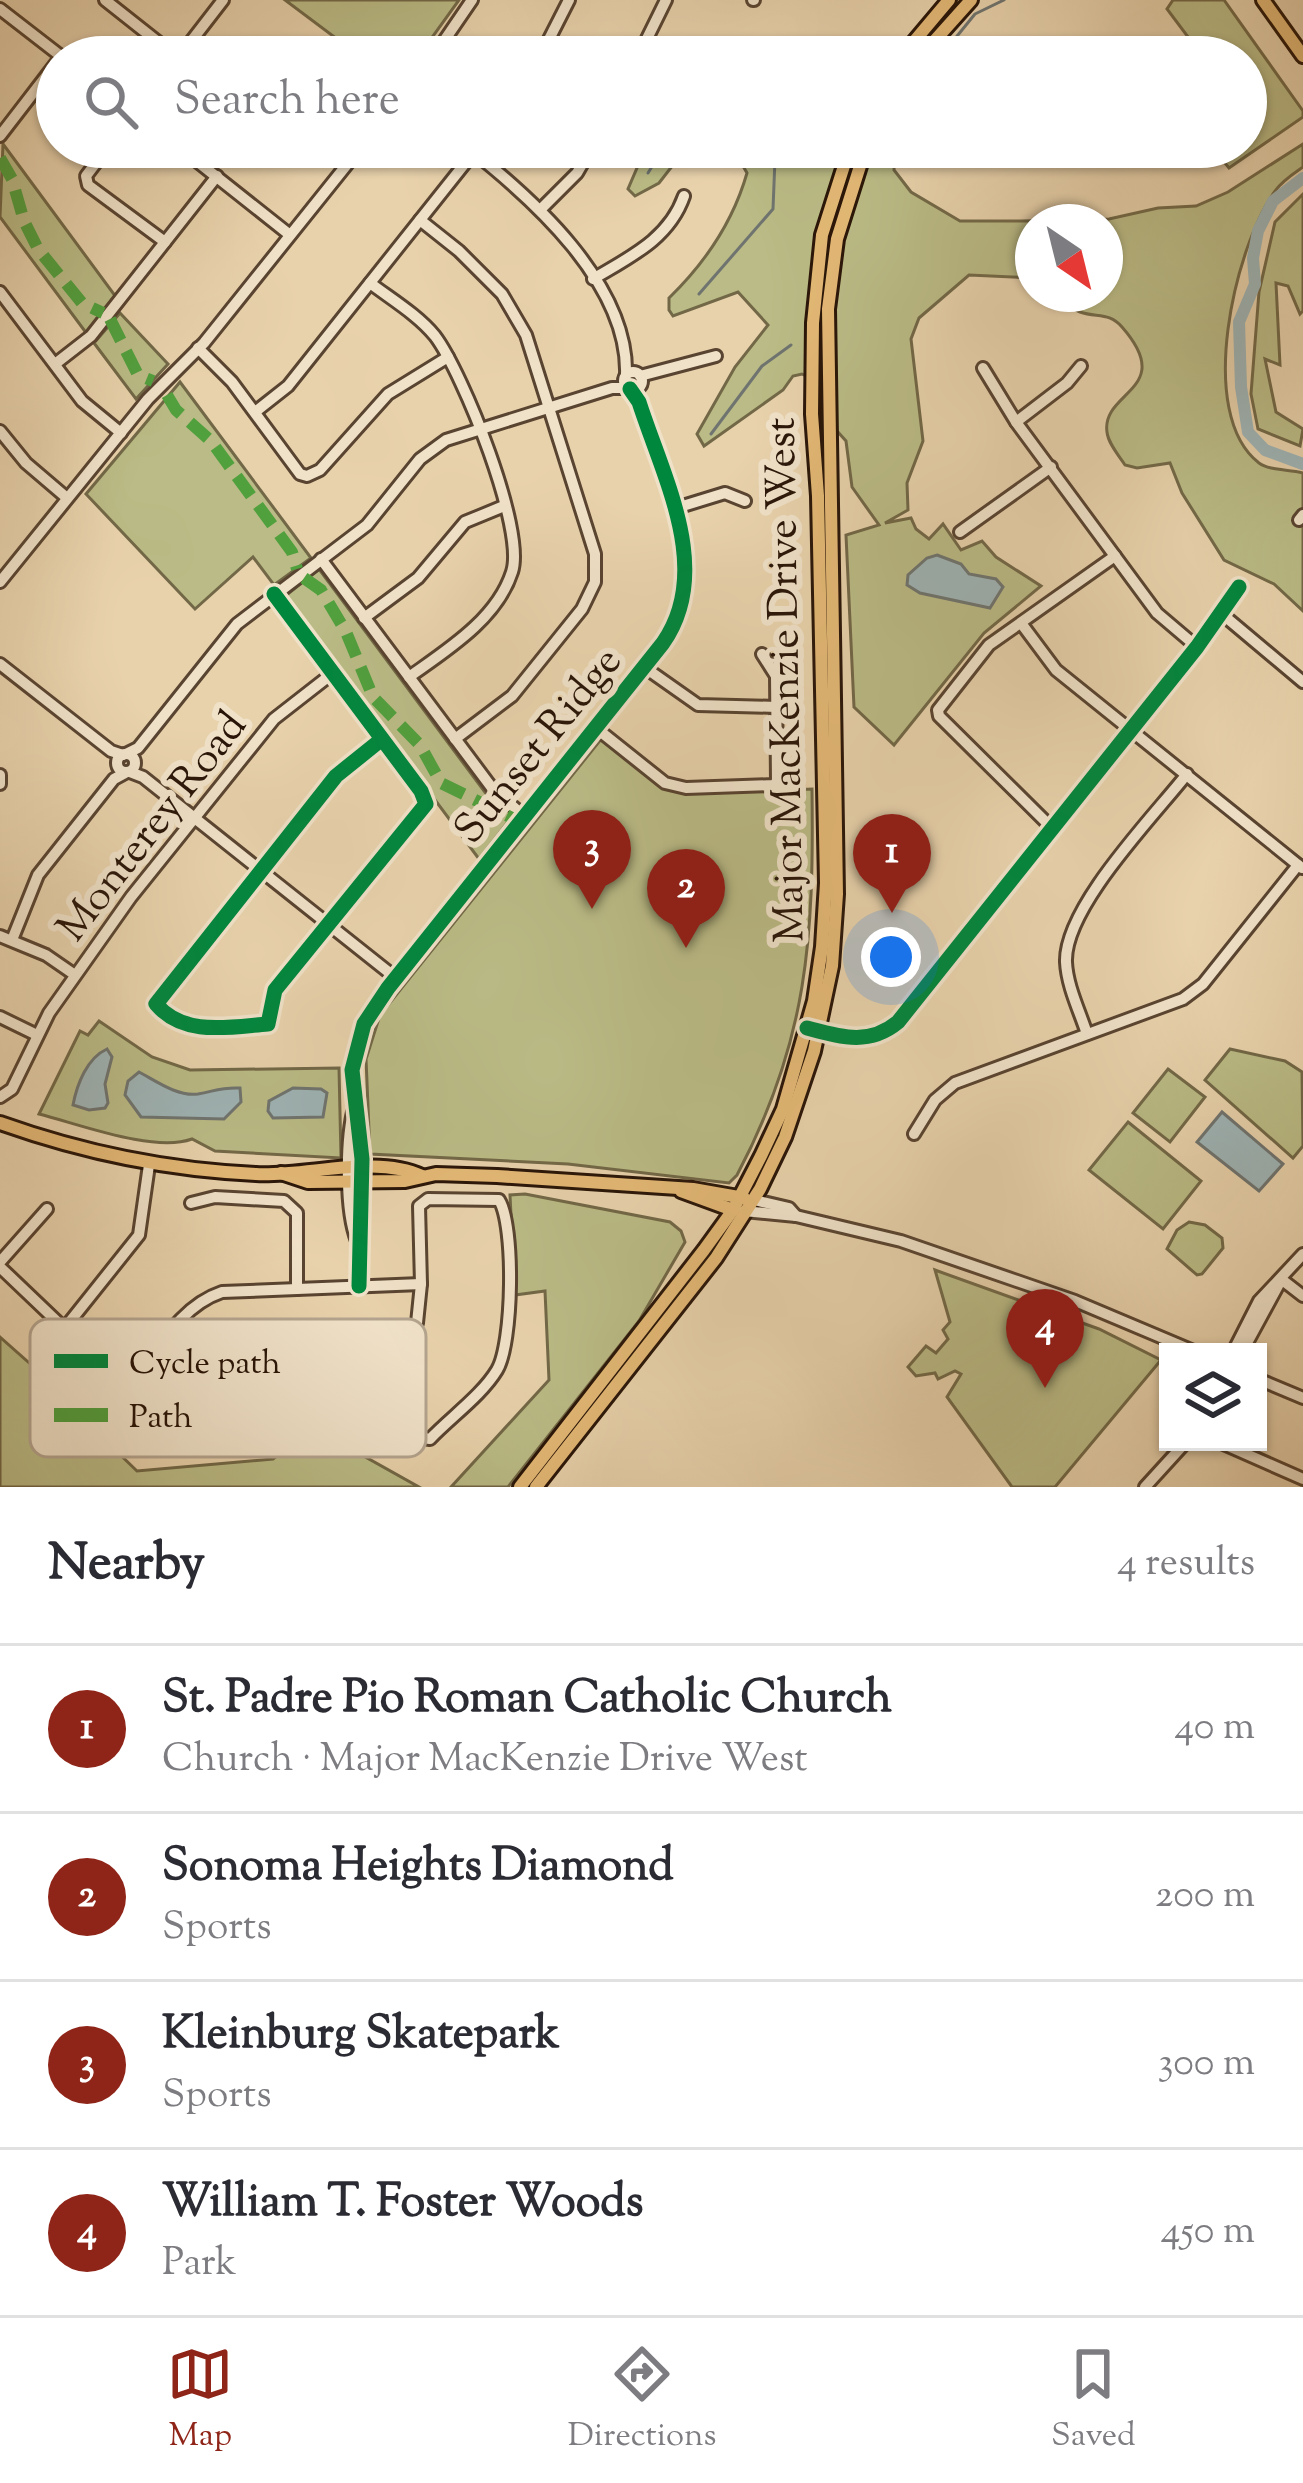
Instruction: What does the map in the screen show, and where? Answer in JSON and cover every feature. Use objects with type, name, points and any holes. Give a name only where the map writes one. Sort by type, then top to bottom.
[{"type":"main road","points":[[919,36],[950,0]]},
{"type":"main road","points":[[939,36],[971,0]]},
{"type":"main road","points":[[1264,0],[1303,56]]},
{"type":"main road","name":"Major MacKenzie Drive West","points":[[813,1029],[826,883],[812,323],[822,235],[843,168]]},
{"type":"main road","name":"Major MacKenzie Drive West","points":[[536,1487],[716,1258],[783,1109],[832,966],[837,894],[828,309],[837,238],[859,168]]},
{"type":"main road","points":[[0,1123],[148,1165],[265,1175],[355,1175],[405,1168],[422,1177],[497,1176],[680,1191],[743,1204]]},
{"type":"main road","name":"Major MacKenzie Drive West","points":[[520,1487],[743,1204]]},
{"type":"street","points":[[105,0],[151,36]]},
{"type":"street","points":[[194,36],[222,0]]},
{"type":"street","points":[[447,36],[472,0]]},
{"type":"street","points":[[551,36],[569,0]]},
{"type":"street","points":[[648,36],[666,0]]},
{"type":"street","points":[[0,9],[36,38]]},
{"type":"street","points":[[0,136],[36,89]]},
{"type":"street","points":[[92,168],[87,182],[165,242]]},
{"type":"street","points":[[207,168],[290,235]]},
{"type":"street","points":[[0,582],[7,562],[198,349],[344,168]]},
{"type":"street","points":[[256,412],[284,391],[459,168]]},
{"type":"street","name":"Sunset Ridge","points":[[359,1286],[358,1244],[350,1223],[361,1125],[352,1070],[357,1040],[396,978],[670,633],[686,590],[685,552],[612,314],[572,244],[494,168]]},
{"type":"street","points":[[540,210],[580,168]]},
{"type":"street","points":[[56,364],[86,341],[218,176]]},
{"type":"street","points":[[593,279],[654,241],[678,212],[683,196]]},
{"type":"street","points":[[420,220],[502,294],[526,335],[595,554],[595,582],[582,608],[516,692],[455,739]]},
{"type":"street","points":[[370,283],[430,332],[466,388],[515,552],[506,586],[468,634],[409,677]]},
{"type":"street","points":[[0,292],[82,401],[121,433]]},
{"type":"street","points":[[198,349],[256,412],[300,474],[307,476],[320,470],[388,394],[448,357]]},
{"type":"street","points":[[75,974],[6,938],[38,875],[237,624],[371,521],[429,451],[446,440],[716,356]]},
{"type":"street","points":[[1016,422],[1081,366]]},
{"type":"street","points":[[983,368],[1016,422],[1157,613],[1197,647]]},
{"type":"street","points":[[0,431],[26,463],[67,498]]},
{"type":"street","points":[[960,532],[1051,467]]},
{"type":"street","points":[[673,509],[725,493],[746,501]]},
{"type":"street","points":[[364,617],[418,578],[465,521],[504,506]]},
{"type":"street","points":[[1051,826],[938,710],[989,645],[1115,556]]},
{"type":"street","points":[[321,559],[495,792],[525,817]]},
{"type":"street","points":[[813,1029],[863,1038],[883,1033],[898,1022],[1197,647],[1239,587]]},
{"type":"street","points":[[274,594],[422,791],[426,804],[275,990],[268,1024],[201,1028],[168,1018],[156,1004],[336,776],[382,739]]},
{"type":"street","points":[[1222,614],[1303,682]]},
{"type":"street","points":[[914,1134],[935,1100],[955,1083],[1183,999],[1203,984],[1300,867],[1046,661],[1021,623]]},
{"type":"street","points":[[596,728],[665,783],[686,788],[774,785],[776,676],[762,654]]},
{"type":"street","points":[[0,664],[396,978]]},
{"type":"street","points":[[644,667],[698,705],[777,707]]},
{"type":"street","name":"Monterey Road","points":[[2,1097],[12,1089],[37,1035],[75,974],[195,818],[274,719],[333,674]]},
{"type":"street","points":[[1087,1034],[1066,964],[1068,940],[1095,891],[1187,774]]},
{"type":"street","points":[[0,1018],[37,1035]]},
{"type":"street","points":[[72,1319],[139,1234],[148,1165]]},
{"type":"street","points":[[191,1203],[215,1197],[290,1205],[297,1213],[297,1289]]},
{"type":"street","points":[[417,1319],[419,1206],[423,1200],[500,1200],[506,1238],[507,1346],[496,1371],[426,1438]]},
{"type":"street","points":[[743,1204],[967,1262],[1175,1343]]},
{"type":"street","points":[[47,1209],[0,1264],[54,1319]]},
{"type":"street","points":[[1238,1343],[1259,1300],[1303,1254]]},
{"type":"street","points":[[1281,1279],[1303,1297]]},
{"type":"street","points":[[1247,1343],[1281,1279]]},
{"type":"street","points":[[181,1319],[191,1306],[222,1292],[421,1284]]},
{"type":"street","points":[[1267,1382],[1303,1398]]},
{"type":"street","points":[[1145,1487],[1178,1451]]},
{"type":"street","points":[[1239,1451],[1299,1478]]},
{"type":"street","points":[[1286,1487],[1299,1478]]},
{"type":"green space","points":[[285,0],[459,0],[433,36],[333,36]]},
{"type":"green space","points":[[1173,0],[1224,0],[1250,36],[1187,36],[1167,9]]},
{"type":"green space","points":[[1267,60],[1303,111],[1303,117],[1267,142]]},
{"type":"green space","points":[[3,144],[116,297],[87,334],[0,217]]},
{"type":"green space","points":[[1303,144],[1303,167],[1275,191],[1247,250],[1235,288],[1225,370],[1229,408],[1240,440],[1263,466],[1303,473],[1303,611],[1274,584],[1224,560],[1182,493],[1170,463],[1125,465],[1108,436],[1108,418],[1140,377],[1142,364],[1137,348],[1117,322],[1080,312],[1123,312],[1123,216],[1196,206]]},
{"type":"green space","points":[[637,168],[671,168],[659,183],[635,196],[628,189]]},
{"type":"green space","points":[[744,168],[894,168],[911,192],[960,221],[1015,221],[1015,277],[969,275],[919,318],[911,339],[923,441],[907,483],[908,510],[885,523],[911,518],[929,539],[943,524],[961,550],[982,541],[996,557],[1041,586],[984,633],[894,745],[854,707],[846,535],[879,525],[852,487],[846,441],[819,411],[815,384],[802,374],[793,376],[783,390],[704,446],[697,434],[735,367],[768,325],[738,292],[673,316],[669,298],[716,241],[741,191]]},
{"type":"green space","points":[[1303,194],[1303,311],[1300,314],[1288,286],[1276,283],[1280,365],[1265,359],[1276,412],[1303,429],[1300,446],[1258,429],[1251,394],[1259,292],[1275,222]]},
{"type":"green space","points":[[120,313],[168,364],[136,399],[94,343]]},
{"type":"green space","points":[[180,382],[311,558],[274,585],[253,557],[195,609],[86,494]]},
{"type":"green space","points":[[319,569],[487,795],[514,814],[479,859],[284,597]]},
{"type":"green space","points":[[602,738],[653,778],[733,792],[812,789],[811,893],[802,987],[779,1079],[737,1175],[729,1183],[568,1164],[370,1154],[366,1059],[380,1015]]},
{"type":"green space","points":[[99,1021],[152,1057],[190,1070],[339,1068],[341,1158],[215,1151],[192,1139],[137,1140],[39,1114],[80,1031],[88,1035]]},
{"type":"green space","points":[[1230,1049],[1285,1061],[1302,1072],[1303,1146],[1293,1158],[1205,1080]]},
{"type":"green space","points":[[1168,1069],[1205,1097],[1170,1142],[1133,1113]]},
{"type":"green space","points":[[1128,1122],[1201,1181],[1163,1229],[1089,1170]]},
{"type":"green space","points":[[510,1195],[670,1222],[685,1242],[639,1321],[508,1487],[451,1487],[549,1380],[545,1291],[515,1295]]},
{"type":"green space","points":[[1189,1222],[1205,1225],[1222,1238],[1223,1248],[1197,1275],[1167,1249],[1177,1230]]},
{"type":"green space","points":[[935,1270],[1099,1329],[1159,1362],[1055,1487],[1012,1487],[947,1397],[961,1374],[955,1371],[938,1379],[935,1373],[916,1376],[908,1367],[926,1346],[936,1353],[948,1339],[943,1330],[950,1322]]},
{"type":"green space","points":[[0,1337],[30,1364],[30,1457],[123,1457],[137,1471],[275,1457],[366,1457],[419,1487],[0,1487]]},
{"type":"shaded area","points":[[937,555],[961,564],[969,574],[996,579],[1003,587],[990,608],[920,593],[907,585],[908,575]]},
{"type":"shaded area","points":[[107,1049],[112,1057],[105,1108],[73,1105],[84,1072]]},
{"type":"shaded area","points":[[139,1072],[183,1093],[240,1088],[241,1102],[224,1119],[141,1117],[125,1095],[128,1081]]},
{"type":"shaded area","points":[[293,1088],[327,1093],[323,1117],[273,1118],[269,1101]]},
{"type":"shaded area","points":[[1222,1112],[1283,1164],[1259,1191],[1197,1142]]},
{"type":"waterway","points":[[957,36],[975,14],[1004,0]]},
{"type":"waterway","points":[[648,173],[651,168]]},
{"type":"waterway","points":[[699,294],[773,209],[775,168]]},
{"type":"waterway","points":[[1303,178],[1273,201],[1258,231],[1255,284],[1239,322],[1248,432],[1265,450],[1303,464]]},
{"type":"waterway","points":[[711,434],[762,366],[791,345]]},
{"type":"marked path","points":[[0,158],[38,249],[82,303],[103,313]]},
{"type":"marked path","points":[[110,319],[138,375],[153,381]]},
{"type":"marked path","points":[[167,395],[176,410],[211,441],[292,552],[297,569]]},
{"type":"marked path","points":[[304,578],[321,590],[346,632],[373,697],[420,745],[441,783],[512,818]]},
{"type":"cycle path","points":[[359,1286],[362,1159],[352,1070],[364,1024],[663,643],[678,615],[684,585],[679,523],[639,402],[630,389]]},
{"type":"cycle path","points":[[807,1028],[865,1037],[898,1022],[1197,647],[1239,587]]},
{"type":"cycle path","points":[[274,594],[421,791],[426,804],[275,990],[268,1024],[193,1026],[167,1014],[156,1004],[336,776],[382,739]]},
{"type":"place","name":"Kleinburg Skatepark","points":[[592,909]]},
{"type":"place","name":"St. Padre Pio Roman Catholic Church","points":[[892,913]]},
{"type":"place","name":"Sonoma Heights Diamond","points":[[686,948]]},
{"type":"place","name":"William T. Foster Woods","points":[[1045,1388]]}]
